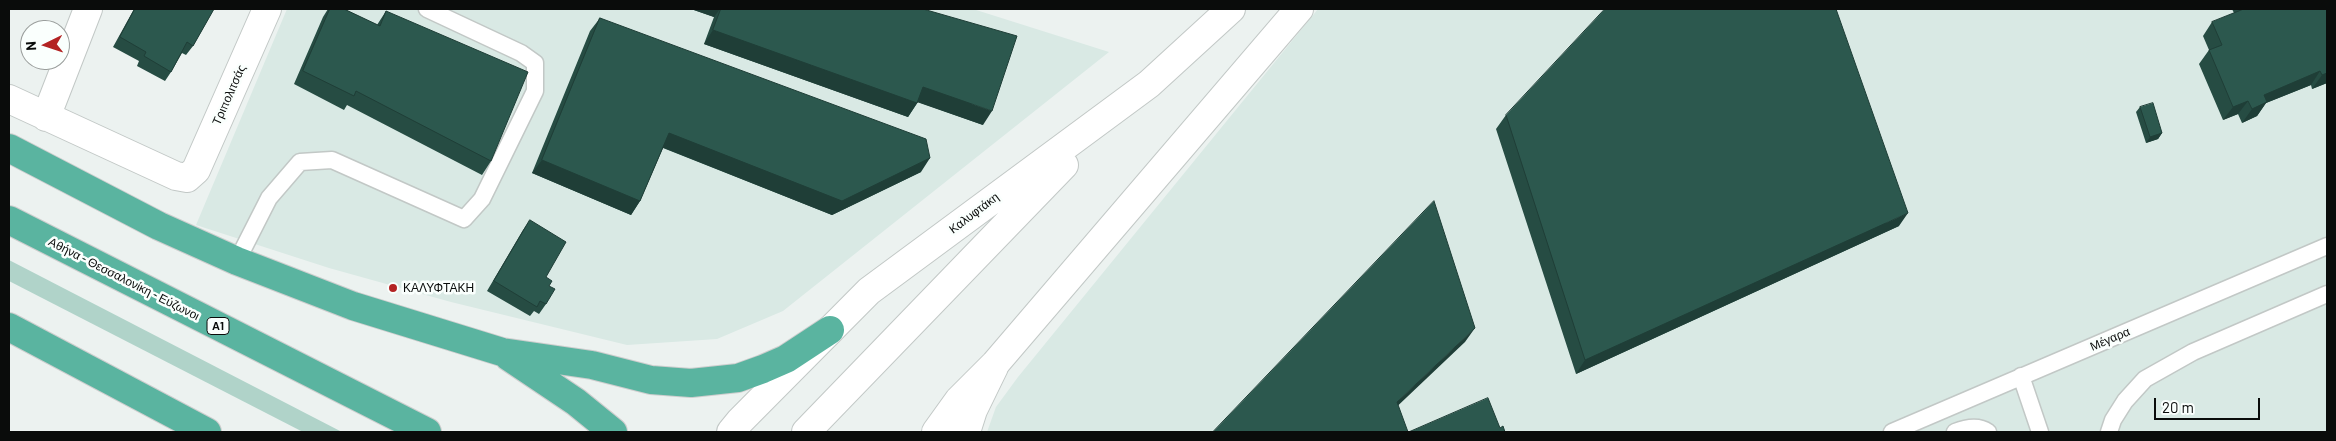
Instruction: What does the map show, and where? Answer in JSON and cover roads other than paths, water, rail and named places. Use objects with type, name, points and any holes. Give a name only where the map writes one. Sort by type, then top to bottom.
[{"type":"highway","points":[[9,148],[159,226],[236,261],[352,306],[502,352],[592,365],[651,380],[691,384],[738,378],[763,370],[786,360],[830,330]]},
{"type":"highway","name":"Αθήνα - Θεσσαλονίκη - Εύζωνοι","points":[[9,220],[427,432]]},
{"type":"highway","points":[[9,327],[207,432]]},
{"type":"highway","points":[[502,352],[576,402],[613,432]]},
{"type":"main road","points":[[9,99],[46,117],[88,9]]},
{"type":"main road","name":"Τριπολιτσάς","points":[[46,117],[176,176],[187,178],[196,170],[266,9]]},
{"type":"main road","name":"Καλυφτάκη","points":[[731,432],[869,291],[1149,84],[1231,9]]},
{"type":"main road","points":[[936,432],[959,400],[995,364],[1299,9]]},
{"type":"main road","points":[[806,432],[1037,191],[1149,84]]},
{"type":"main road","points":[[966,432],[973,410],[995,364]]},
{"type":"lane","points":[[236,261],[269,198],[300,162],[332,160],[464,218],[482,199],[535,90],[535,63],[521,52],[427,9]]},
{"type":"lane","name":"Μέγαρα","points":[[1892,432],[2327,246]]},
{"type":"lane","points":[[2109,432],[2113,420],[2125,401],[2145,379],[2193,352],[2327,294]]},
{"type":"lane","points":[[2021,376],[2040,432]]},
{"type":"lane","points":[[1955,432],[1966,427],[1988,432]]},
{"type":"place","name":"ΚΑΛΥΦΤΑΚΗ","points":[[393,288]]}]
